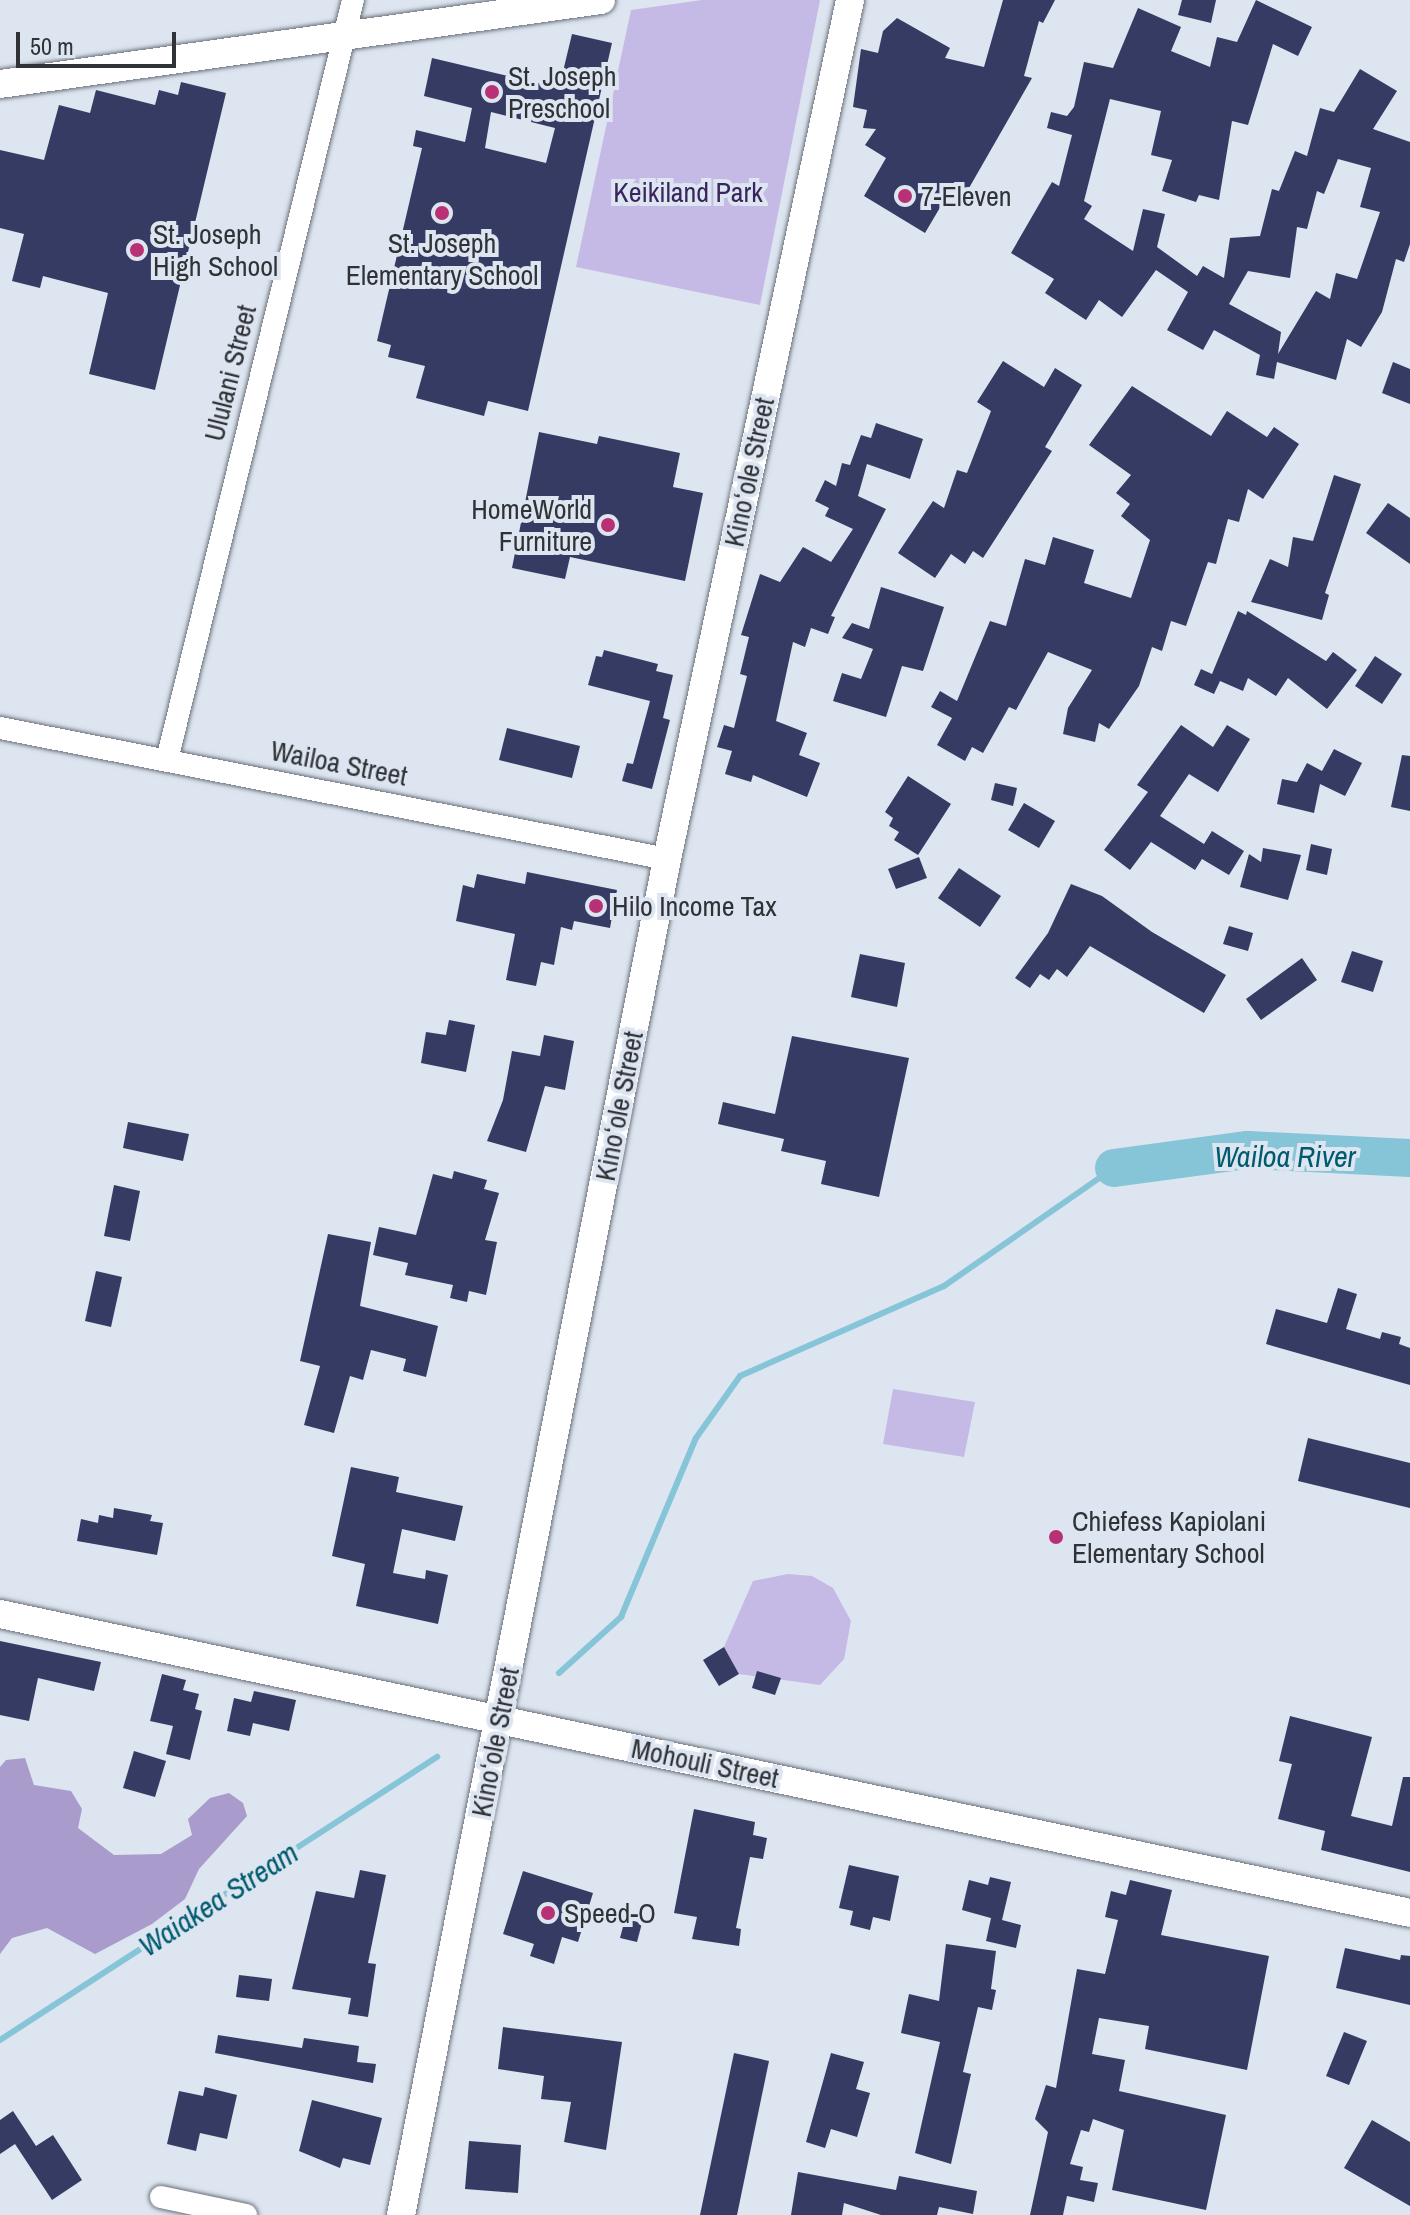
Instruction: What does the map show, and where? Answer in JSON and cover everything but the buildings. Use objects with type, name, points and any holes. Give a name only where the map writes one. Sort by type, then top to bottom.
[{"type":"street","name":"Ululani Street","points":[[167,760],[353,0]]},
{"type":"street","points":[[0,84],[601,0]]},
{"type":"street","name":"Kinoʻole Street","points":[[401,2215],[667,859],[850,0]]},
{"type":"street","name":"Wailoa Street","points":[[0,728],[667,859]]},
{"type":"street","name":"Mohouli Street","points":[[0,1614],[1410,1913]]},
{"type":"street","points":[[161,2197],[246,2215]]},
{"type":"green space","name":"Keikiland Park","points":[[702,0],[820,0],[760,305],[576,267],[631,10]]},
{"type":"green space","points":[[893,1389],[975,1402],[964,1457],[883,1444]]},
{"type":"green space","points":[[788,1574],[812,1576],[833,1588],[851,1621],[844,1659],[820,1685],[739,1674],[724,1647],[753,1581]]},
{"type":"shaded area","points":[[25,1758],[34,1785],[71,1791],[82,1809],[78,1828],[114,1855],[161,1854],[192,1835],[188,1819],[210,1798],[229,1793],[243,1803],[247,1816],[199,1869],[185,1899],[152,1924],[95,1954],[47,1928],[12,1938],[0,1954],[0,1767],[6,1760]]},
{"type":"waterway","name":"Wailoa River","points":[[1114,1168],[1248,1150],[1410,1158]]},
{"type":"waterway","points":[[559,1673],[621,1617],[696,1438],[740,1376],[944,1286],[1114,1168]]},
{"type":"waterway","name":"Waiakea Stream","points":[[0,2040],[437,1757]]},
{"type":"place","name":"St. Joseph Preschool","points":[[492,92]]},
{"type":"place","name":"7-Eleven","points":[[905,196]]},
{"type":"place","name":"St. Joseph Elementary School","points":[[442,213]]},
{"type":"place","name":"St. Joseph High School","points":[[137,250]]},
{"type":"place","name":"HomeWorld Furniture","points":[[608,525]]},
{"type":"place","name":"Hilo Income Tax","points":[[596,906]]},
{"type":"place","name":"Chiefess Kapiolani Elementary School","points":[[1056,1537]]},
{"type":"place","name":"Speed-O","points":[[548,1913]]}]
